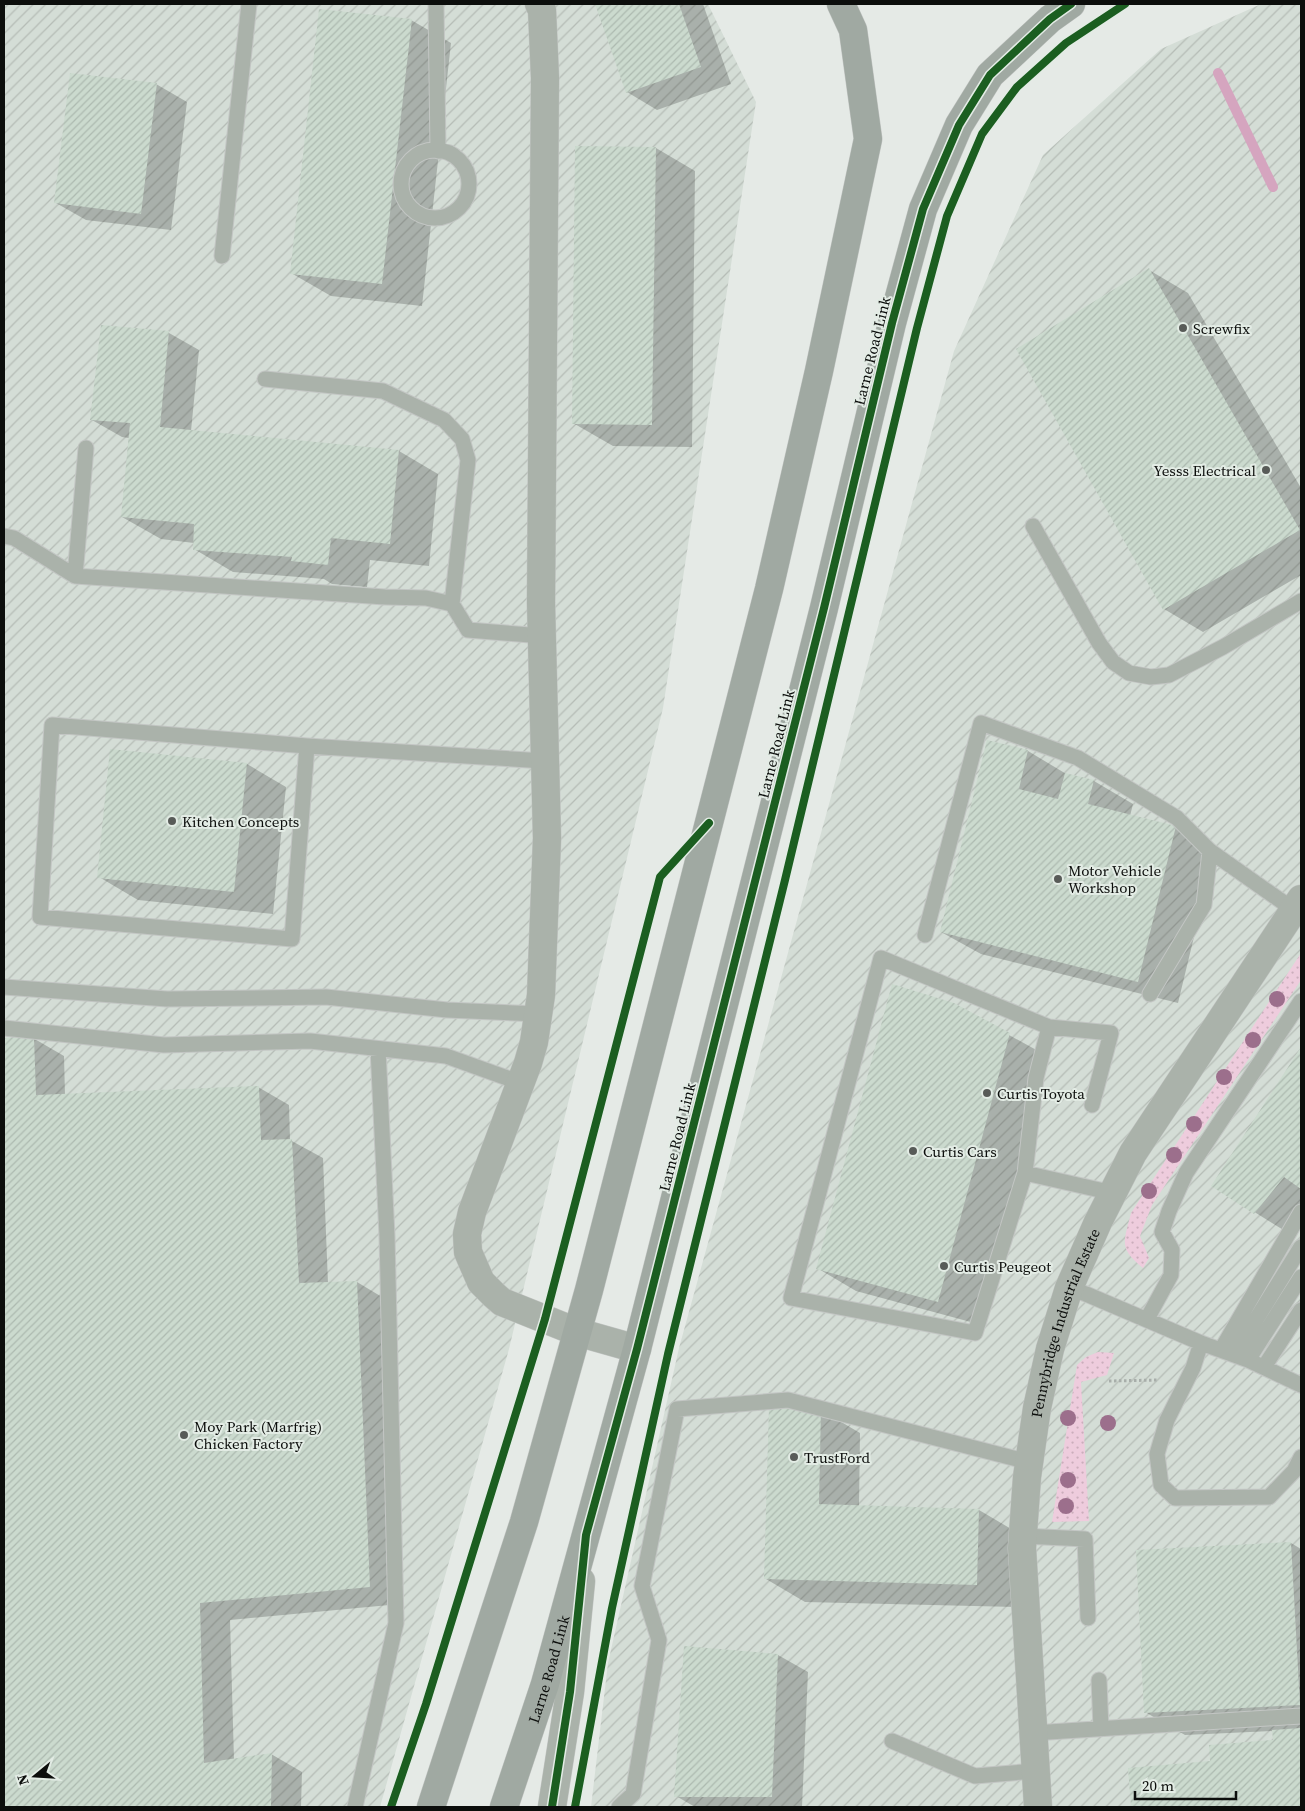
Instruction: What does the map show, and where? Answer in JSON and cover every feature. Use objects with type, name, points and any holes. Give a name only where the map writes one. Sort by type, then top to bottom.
[{"type":"main road","points":[[431,1807],[524,1522],[577,1332],[769,590],[831,316],[868,139],[853,30],[841,4]]},
{"type":"main road","name":"Larne Road Link","points":[[504,1807],[545,1684],[637,1349],[822,618],[892,323],[923,209],[959,125],[990,75],[1050,19],[1071,4]]},
{"type":"street","points":[[539,4],[542,10],[545,78],[542,593],[547,838],[541,995],[534,1042],[521,1083],[472,1212],[467,1234],[468,1252],[481,1282],[502,1302],[577,1332],[637,1349]]},
{"type":"street","name":"Pennybridge Industrial Estate","points":[[1038,1807],[1023,1536],[1029,1462],[1036,1408],[1050,1349],[1069,1288],[1098,1222],[1133,1153],[1298,904]]},
{"type":"street","points":[[552,1807],[570,1692],[586,1535]]},
{"type":"lane","points":[[222,256],[249,4]]},
{"type":"lane","points":[[436,4],[438,151]]},
{"type":"lane","points":[[438,151],[448,153],[457,158],[468,176],[469,187],[461,207],[453,214],[443,218],[432,218],[421,215],[404,199],[401,188],[402,176],[407,165],[415,157],[426,152],[438,151]]},
{"type":"lane","points":[[265,379],[383,391],[444,420],[462,439],[468,460],[452,604],[468,630],[543,636]]},
{"type":"lane","points":[[75,576],[86,448]]},
{"type":"lane","points":[[1033,526],[1099,643],[1113,662],[1129,673],[1152,677],[1169,675],[1223,647],[1301,601]]},
{"type":"lane","points":[[4,536],[14,538],[75,576],[385,597],[426,598],[452,604]]},
{"type":"lane","points":[[925,935],[980,723],[1078,758],[1177,818],[1210,851],[1298,904]]},
{"type":"lane","points":[[306,746],[292,939],[40,917],[52,725],[306,746],[544,761]]},
{"type":"lane","points":[[1150,994],[1204,905],[1210,851]]},
{"type":"lane","points":[[1048,1027],[1036,1078],[1025,1174],[975,1333],[791,1298],[881,958],[1048,1027],[1111,1033],[1092,1105]]},
{"type":"lane","points":[[4,987],[167,999],[326,997],[447,1010],[538,1014]]},
{"type":"lane","points":[[1147,1320],[1171,1275],[1172,1250],[1162,1232],[1186,1173],[1301,1001]]},
{"type":"lane","points":[[4,1028],[164,1045],[310,1041],[446,1056],[521,1083]]},
{"type":"lane","points":[[355,1807],[396,1623],[387,1236],[378,1049]]},
{"type":"lane","points":[[1025,1174],[1113,1193]]},
{"type":"lane","points":[[1234,1355],[1301,1212]]},
{"type":"lane","points":[[1234,1355],[1301,1247]]},
{"type":"lane","points":[[1234,1355],[1301,1277]]},
{"type":"lane","points":[[1069,1288],[1264,1367],[1301,1385]]},
{"type":"lane","points":[[1264,1367],[1301,1310]]},
{"type":"lane","points":[[1202,1343],[1193,1368],[1167,1420],[1157,1454],[1161,1485],[1175,1498],[1269,1497],[1294,1470],[1301,1457]]},
{"type":"lane","points":[[619,1807],[633,1794],[659,1640],[642,1586],[676,1409],[788,1400],[1029,1462]]},
{"type":"lane","points":[[1023,1536],[1085,1539],[1088,1618]]},
{"type":"lane","points":[[1099,1680],[1101,1729]]},
{"type":"lane","points":[[1033,1733],[1301,1716]]},
{"type":"lane","points":[[892,1741],[975,1776],[1035,1771]]},
{"type":"shaded area","points":[[4,4],[708,4],[756,102],[663,708],[509,1349],[380,1807],[4,1807]]},
{"type":"shaded area","points":[[1261,4],[1301,4],[1301,1807],[591,1807],[608,1663],[679,1348],[954,351],[1043,155],[1161,49]]},
{"type":"shaded area","points":[[1301,953],[1301,980],[1152,1205],[1140,1236],[1149,1258],[1143,1268],[1126,1249],[1125,1238],[1131,1213]]},
{"type":"shaded area","points":[[1098,1352],[1114,1353],[1107,1375],[1081,1382],[1089,1521],[1052,1522],[1077,1365],[1086,1357]]},
{"type":"building","points":[[595,4],[679,4],[701,67],[626,93]]},
{"type":"building","points":[[319,9],[412,19],[382,284],[290,274]]},
{"type":"building","points":[[70,73],[157,83],[141,214],[54,203]]},
{"type":"building","points":[[575,146],[656,147],[652,425],[572,424]]},
{"type":"building","points":[[1149,268],[1300,530],[1163,610],[1016,349]]},
{"type":"building","points":[[101,325],[169,331],[160,427],[399,450],[390,544],[331,538],[328,565],[291,561],[292,557],[193,550],[194,524],[121,517],[130,423],[90,420]]},
{"type":"building","name":"Motor Vehicle Workshop","points":[[987,740],[1028,750],[1019,789],[1058,799],[1065,773],[1094,780],[1088,804],[1176,826],[1138,982],[940,932]]},
{"type":"building","name":"Kitchen Concepts","points":[[110,749],[247,763],[234,892],[97,878]]},
{"type":"building","name":"Curtis Cars","points":[[892,984],[954,1003],[1010,1033],[938,1302],[816,1269]]},
{"type":"building","name":"Moy Park (Marfrig) Chicken Factory","points":[[34,1037],[36,1095],[259,1086],[261,1140],[292,1139],[299,1283],[357,1281],[370,1587],[200,1603],[204,1763],[272,1753],[271,1807],[4,1807],[4,1038]]},
{"type":"building","points":[[1301,1047],[1301,1189],[1284,1177],[1254,1214],[1211,1186]]},
{"type":"building","name":"TrustFord","points":[[769,1407],[821,1409],[819,1504],[979,1509],[977,1585],[764,1579]]},
{"type":"building","points":[[1291,1542],[1300,1705],[1144,1713],[1136,1550]]},
{"type":"building","points":[[684,1646],[778,1654],[772,1797],[674,1797]]},
{"type":"building","points":[[1301,1728],[1301,1807],[1131,1807],[1128,1768],[1210,1761],[1209,1745],[1273,1740],[1272,1730]]},
{"type":"waterway","points":[[1218,73],[1273,187]]},
{"type":"cycle path","points":[[552,1807],[570,1692],[586,1535],[637,1349],[824,608],[892,323],[923,209],[959,125],[990,75],[1050,19],[1071,4]]},
{"type":"cycle path","points":[[575,1807],[612,1608],[668,1354],[785,880],[917,328],[947,216],[982,134],[1017,87],[1066,43],[1125,4]]},
{"type":"cycle path","points":[[391,1807],[426,1704],[545,1319],[660,877],[709,823]]},
{"type":"place","name":"Screwfix","points":[[1183,328]]},
{"type":"place","name":"Yesss Electrical","points":[[1266,470]]},
{"type":"place","name":"Kitchen Concepts","points":[[172,821]]},
{"type":"place","name":"Motor Vehicle Workshop","points":[[1058,879]]},
{"type":"place","name":"Curtis Toyota","points":[[987,1093]]},
{"type":"place","name":"Curtis Cars","points":[[913,1151]]},
{"type":"place","name":"Curtis Peugeot","points":[[944,1266]]},
{"type":"place","name":"Moy Park (Marfrig) Chicken Factory","points":[[184,1435]]},
{"type":"place","name":"TrustFord","points":[[794,1457]]}]
